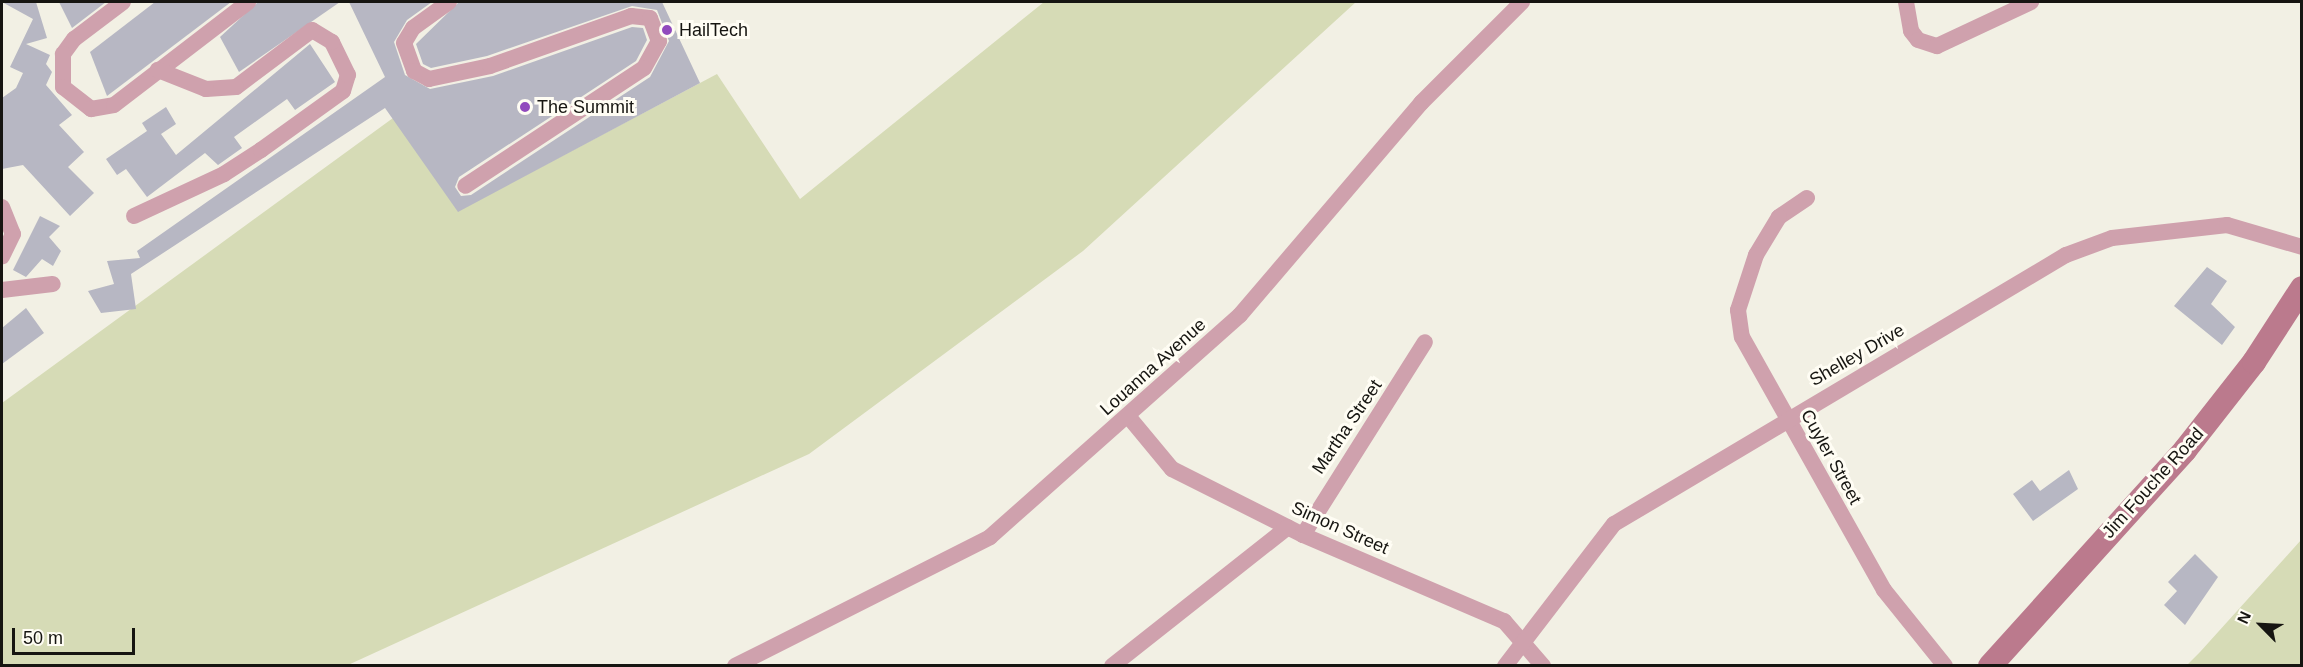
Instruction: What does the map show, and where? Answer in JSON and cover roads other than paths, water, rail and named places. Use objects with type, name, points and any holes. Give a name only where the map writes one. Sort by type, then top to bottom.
[{"type":"street","points":[[123,2],[74,39],[63,54],[63,87],[82,106],[101,110],[248,2]]},
{"type":"street","points":[[449,2],[413,28],[404,43],[414,70],[429,79],[458,76],[631,16],[650,18],[660,41],[644,68],[465,186]]},
{"type":"street","name":"Louanna Avenue","points":[[735,666],[967,553],[1128,416],[1240,315],[1421,104],[1522,2]]},
{"type":"street","points":[[1906,2],[1911,30],[1918,40],[1937,46],[2031,2]]},
{"type":"street","points":[[134,216],[224,174],[261,150],[343,91],[348,75],[332,42],[312,30],[236,87],[206,88],[158,70]]},
{"type":"street","name":"Cuyler Street","points":[[1806,198],[1769,229],[1738,310],[1742,337],[1884,590],[1945,666]]},
{"type":"street","points":[[2,207],[13,234],[2,257]]},
{"type":"street","name":"Shelley Drive","points":[[1505,666],[1614,524],[1788,419],[2093,243],[2227,225],[2301,247]]},
{"type":"street","points":[[2,290],[53,284]]},
{"type":"street","name":"Jim Fouche Road","points":[[2002,660],[2186,450],[2254,362],[2301,288]]},
{"type":"street","name":"Jim Fouche Road","points":[[2002,660],[2199,449],[2301,311]]},
{"type":"street","name":"Martha Street","points":[[1112,666],[1295,531],[1425,342]]},
{"type":"street","name":"Simon Street","points":[[1128,416],[1172,469],[1295,531],[1504,621],[1524,640],[1543,666]]},
{"type":"place","name":"HailTech","points":[[667,30]]},
{"type":"place","name":"The Summit","points":[[525,107]]}]
